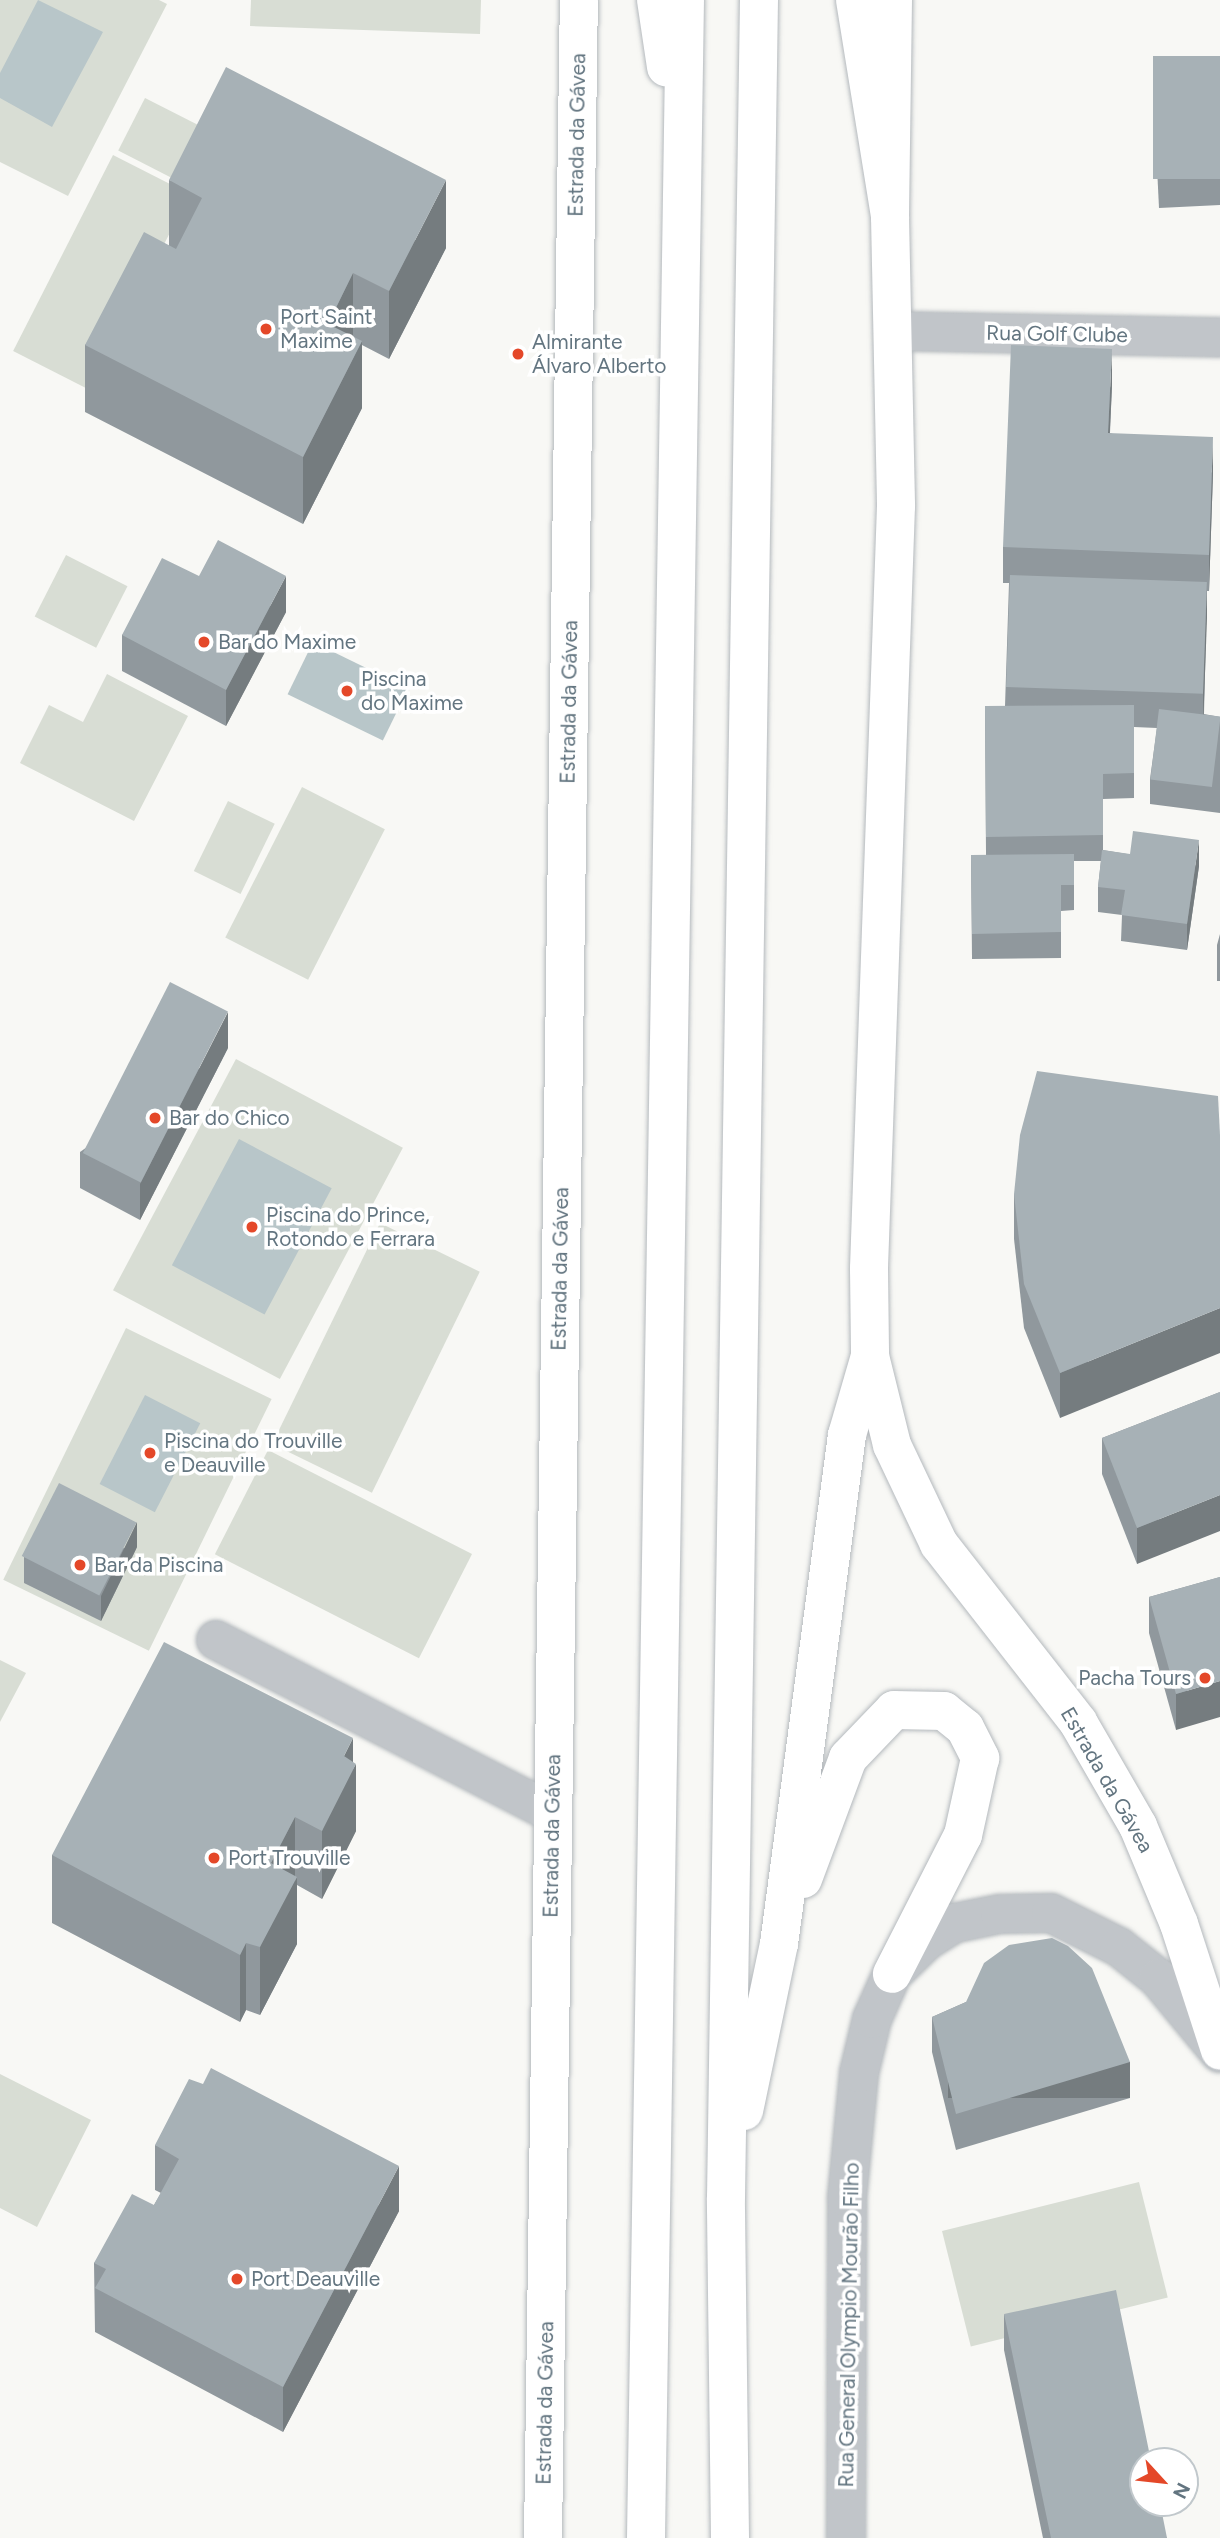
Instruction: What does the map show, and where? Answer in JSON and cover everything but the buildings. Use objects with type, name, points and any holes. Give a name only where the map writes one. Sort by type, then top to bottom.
[{"type":"main road","name":"Estrada da Gávea","points":[[543,2538],[579,0]]},
{"type":"main road","points":[[656,0],[684,186]]},
{"type":"main road","points":[[646,2538],[685,0]]},
{"type":"main road","points":[[730,2538],[726,2198],[759,0]]},
{"type":"main road","points":[[855,0],[890,217]]},
{"type":"main road","name":"Estrada da Gávea","points":[[893,0],[890,217],[896,506],[870,1256],[870,1356],[892,1445],[939,1544],[1078,1722],[1138,1826],[1179,1924],[1220,2052]]},
{"type":"main road","points":[[726,2198],[779,1944],[847,1435],[870,1356]]},
{"type":"main road","points":[[779,1944],[848,1759],[894,1710],[944,1712],[965,1728],[980,1758],[962,1835],[891,1974]]},
{"type":"street","name":"Rua Golf Clube","points":[[893,331],[1220,337]]},
{"type":"street","points":[[216,1640],[552,1813]]},
{"type":"street","name":"Rua General Olympio Mourão Filho","points":[[846,2538],[847,2198],[859,2073],[872,2019],[891,1974],[926,1941],[955,1923],[1000,1914],[1051,1913],[1119,1947],[1158,1978],[1220,2052]]},
{"type":"shaded area","points":[[0,0],[159,0],[167,4],[68,196],[0,162]]},
{"type":"shaded area","points":[[38,0],[103,32],[52,127],[0,98],[0,73]]},
{"type":"shaded area","points":[[251,0],[481,0],[480,34],[250,26]]},
{"type":"shaded area","points":[[145,98],[201,127],[174,179],[118,151]]},
{"type":"shaded area","points":[[113,155],[190,194],[90,390],[13,351]]},
{"type":"shaded area","points":[[66,555],[127,586],[96,648],[35,616]]},
{"type":"shaded area","name":"Piscina do Maxime","points":[[313,642],[408,688],[383,741],[288,694]]},
{"type":"shaded area","points":[[107,674],[188,716],[134,821],[20,763],[49,705],[83,722]]},
{"type":"shaded area","points":[[302,787],[385,829],[308,980],[225,938]]},
{"type":"shaded area","points":[[228,801],[275,824],[241,894],[194,871]]},
{"type":"shaded area","points":[[236,1059],[403,1148],[280,1379],[113,1290]]},
{"type":"shaded area","name":"Piscina do Prince, Rotondo e Ferrara","points":[[239,1139],[332,1188],[265,1315],[172,1265]]},
{"type":"shaded area","points":[[380,1223],[480,1272],[372,1493],[272,1444]]},
{"type":"shaded area","points":[[126,1328],[272,1399],[149,1651],[3,1580]]},
{"type":"shaded area","name":"Piscina do Trouville e Deauville","points":[[145,1395],[200,1423],[155,1512],[100,1484]]},
{"type":"shaded area","points":[[268,1450],[472,1554],[419,1658],[215,1554]]},
{"type":"shaded area","points":[[0,1660],[26,1673],[0,1722]]},
{"type":"shaded area","points":[[0,2074],[91,2120],[37,2227],[0,2208]]},
{"type":"shaded area","points":[[1139,2182],[1168,2297],[971,2347],[942,2231]]},
{"type":"place","name":"Port Saint Maxime","points":[[266,329]]},
{"type":"place","name":"Almirante Álvaro Alberto","points":[[518,354]]},
{"type":"place","name":"Bar do Maxime","points":[[204,642]]},
{"type":"place","name":"Piscina do Maxime","points":[[347,691]]},
{"type":"place","name":"Bar do Chico","points":[[155,1118]]},
{"type":"place","name":"Piscina do Prince, Rotondo e Ferrara","points":[[252,1227]]},
{"type":"place","name":"Piscina do Trouville e Deauville","points":[[150,1453]]},
{"type":"place","name":"Bar da Piscina","points":[[80,1565]]},
{"type":"place","name":"Pacha Tours","points":[[1205,1678]]},
{"type":"place","name":"Port Trouville","points":[[214,1858]]},
{"type":"place","name":"Port Deauville","points":[[237,2279]]}]
